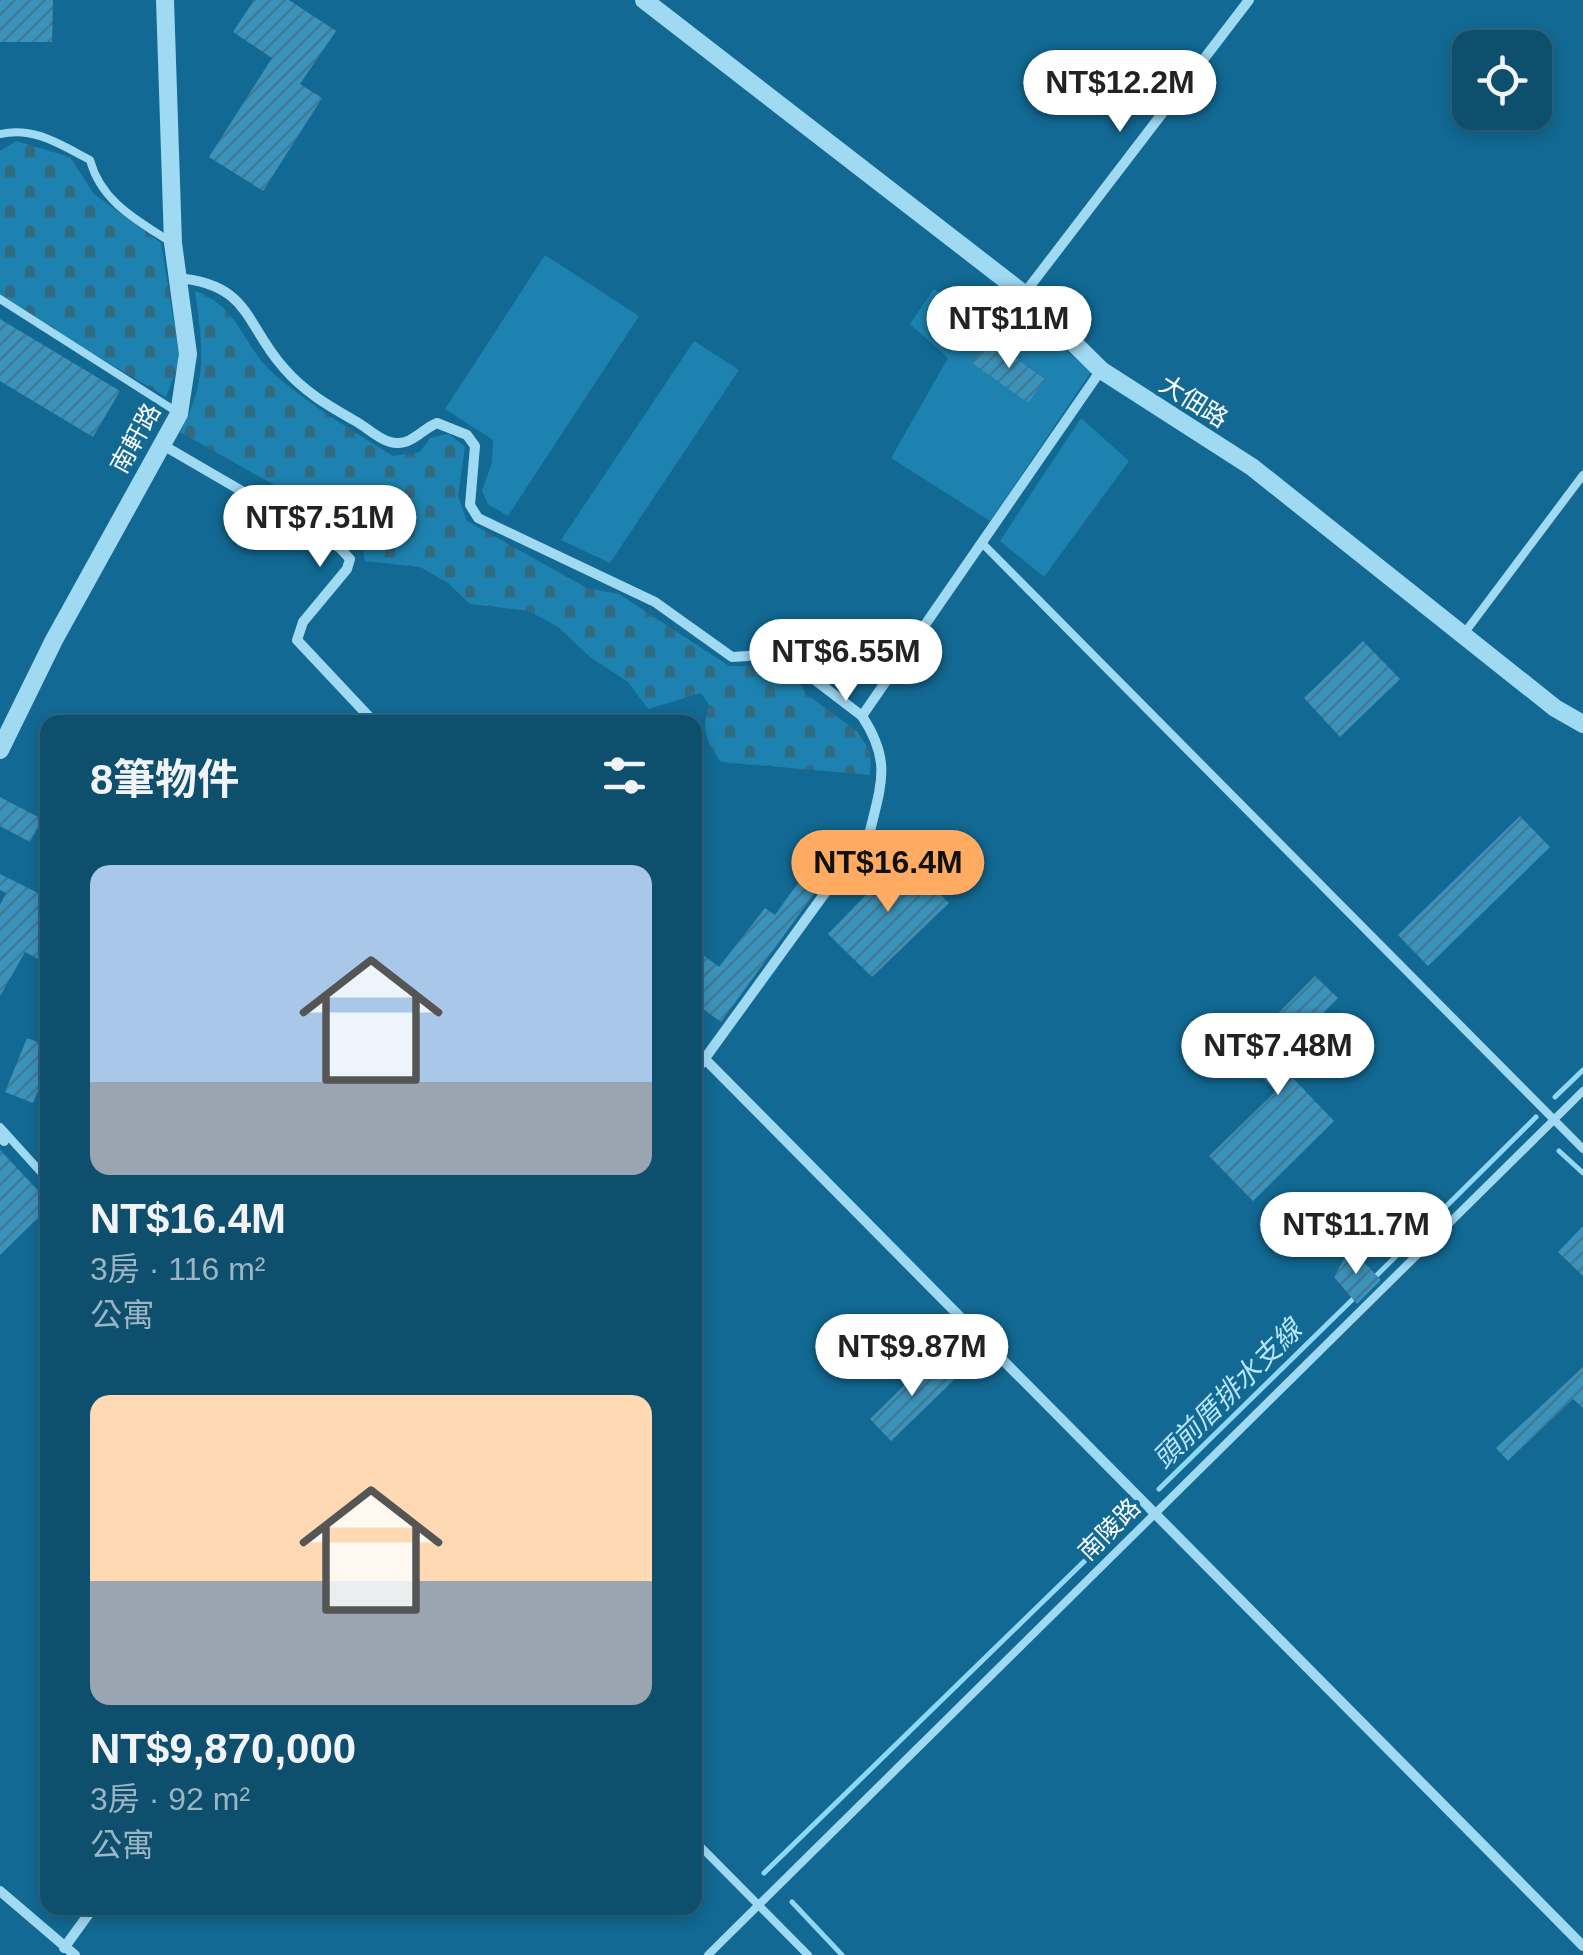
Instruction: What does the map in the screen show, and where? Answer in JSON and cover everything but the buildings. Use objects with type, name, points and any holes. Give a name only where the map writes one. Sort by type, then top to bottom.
[{"type":"street","name":"南軒路","points":[[0,750],[179,414],[188,354],[173,244],[166,0]]},
{"type":"street","name":"大佃路","points":[[644,0],[1024,294],[1101,370],[1252,467],[1555,708],[1583,724]]},
{"type":"street","points":[[1024,294],[1249,0]]},
{"type":"street","points":[[177,278],[198,280],[240,301],[254,317],[271,354],[306,392],[383,439],[408,442],[438,423],[467,435],[474,446],[470,505],[478,518],[655,602],[732,656],[781,654],[862,716],[880,743],[881,788],[870,831],[702,1063]]},
{"type":"street","points":[[862,716],[1101,370]]},
{"type":"street","points":[[160,444],[340,548],[350,560],[347,569],[302,622],[297,640],[367,715]]},
{"type":"street","points":[[702,1056],[1156,1510],[1583,1946]]},
{"type":"street","points":[[0,1891],[61,1951],[75,1955]]},
{"type":"street","points":[[61,1951],[88,1915]]},
{"type":"lane","points":[[0,134],[21,131],[49,138],[90,160],[98,187],[132,218],[173,244]]},
{"type":"lane","points":[[0,299],[179,414]]},
{"type":"lane","points":[[1462,635],[1583,475]]},
{"type":"lane","points":[[982,544],[1583,1149]]},
{"type":"lane","name":"南陵路","points":[[708,1955],[1583,1091]]},
{"type":"lane","points":[[0,1127],[40,1171]]},
{"type":"lane","points":[[702,1847],[808,1955]]},
{"type":"green space","points":[[16,141],[70,157],[94,194],[161,243],[180,360],[166,397],[0,298],[0,151]]},
{"type":"green space","points":[[545,255],[639,316],[508,516],[488,504],[482,491],[492,462],[493,440],[445,409]]},
{"type":"green space","points":[[934,289],[986,321],[1010,303],[1091,372],[990,521],[891,458],[948,358],[910,324]],"holes":[[[990,339],[1045,379],[1028,403],[973,363]]]},
{"type":"green space","points":[[195,291],[232,317],[275,375],[393,456],[420,452],[431,437],[449,434],[465,447],[458,496],[467,521],[587,588],[619,594],[729,666],[771,667],[795,675],[806,694],[857,731],[871,753],[870,775],[721,762],[706,735],[709,705],[701,693],[648,709],[628,682],[590,657],[558,627],[529,611],[470,604],[448,583],[420,567],[365,561],[360,533],[180,432],[195,396],[201,363]]},
{"type":"green space","points":[[694,341],[739,370],[610,563],[561,540]]},
{"type":"green space","points":[[1081,418],[1129,461],[1044,577],[1000,541]]},
{"type":"waterway","name":"頭前厝排水支線","points":[[1555,1097],[1583,1070]]},
{"type":"waterway","name":"頭前厝排水支線","points":[[1375,1277],[1536,1117]]},
{"type":"waterway","points":[[1559,1151],[1583,1173]]},
{"type":"waterway","name":"頭前厝排水支線","points":[[1159,1489],[1357,1295]]},
{"type":"waterway","name":"頭前厝排水支線","points":[[764,1873],[1137,1510]]},
{"type":"waterway","name":"頭前厝排水支線","points":[[792,1902],[842,1955]]}]
